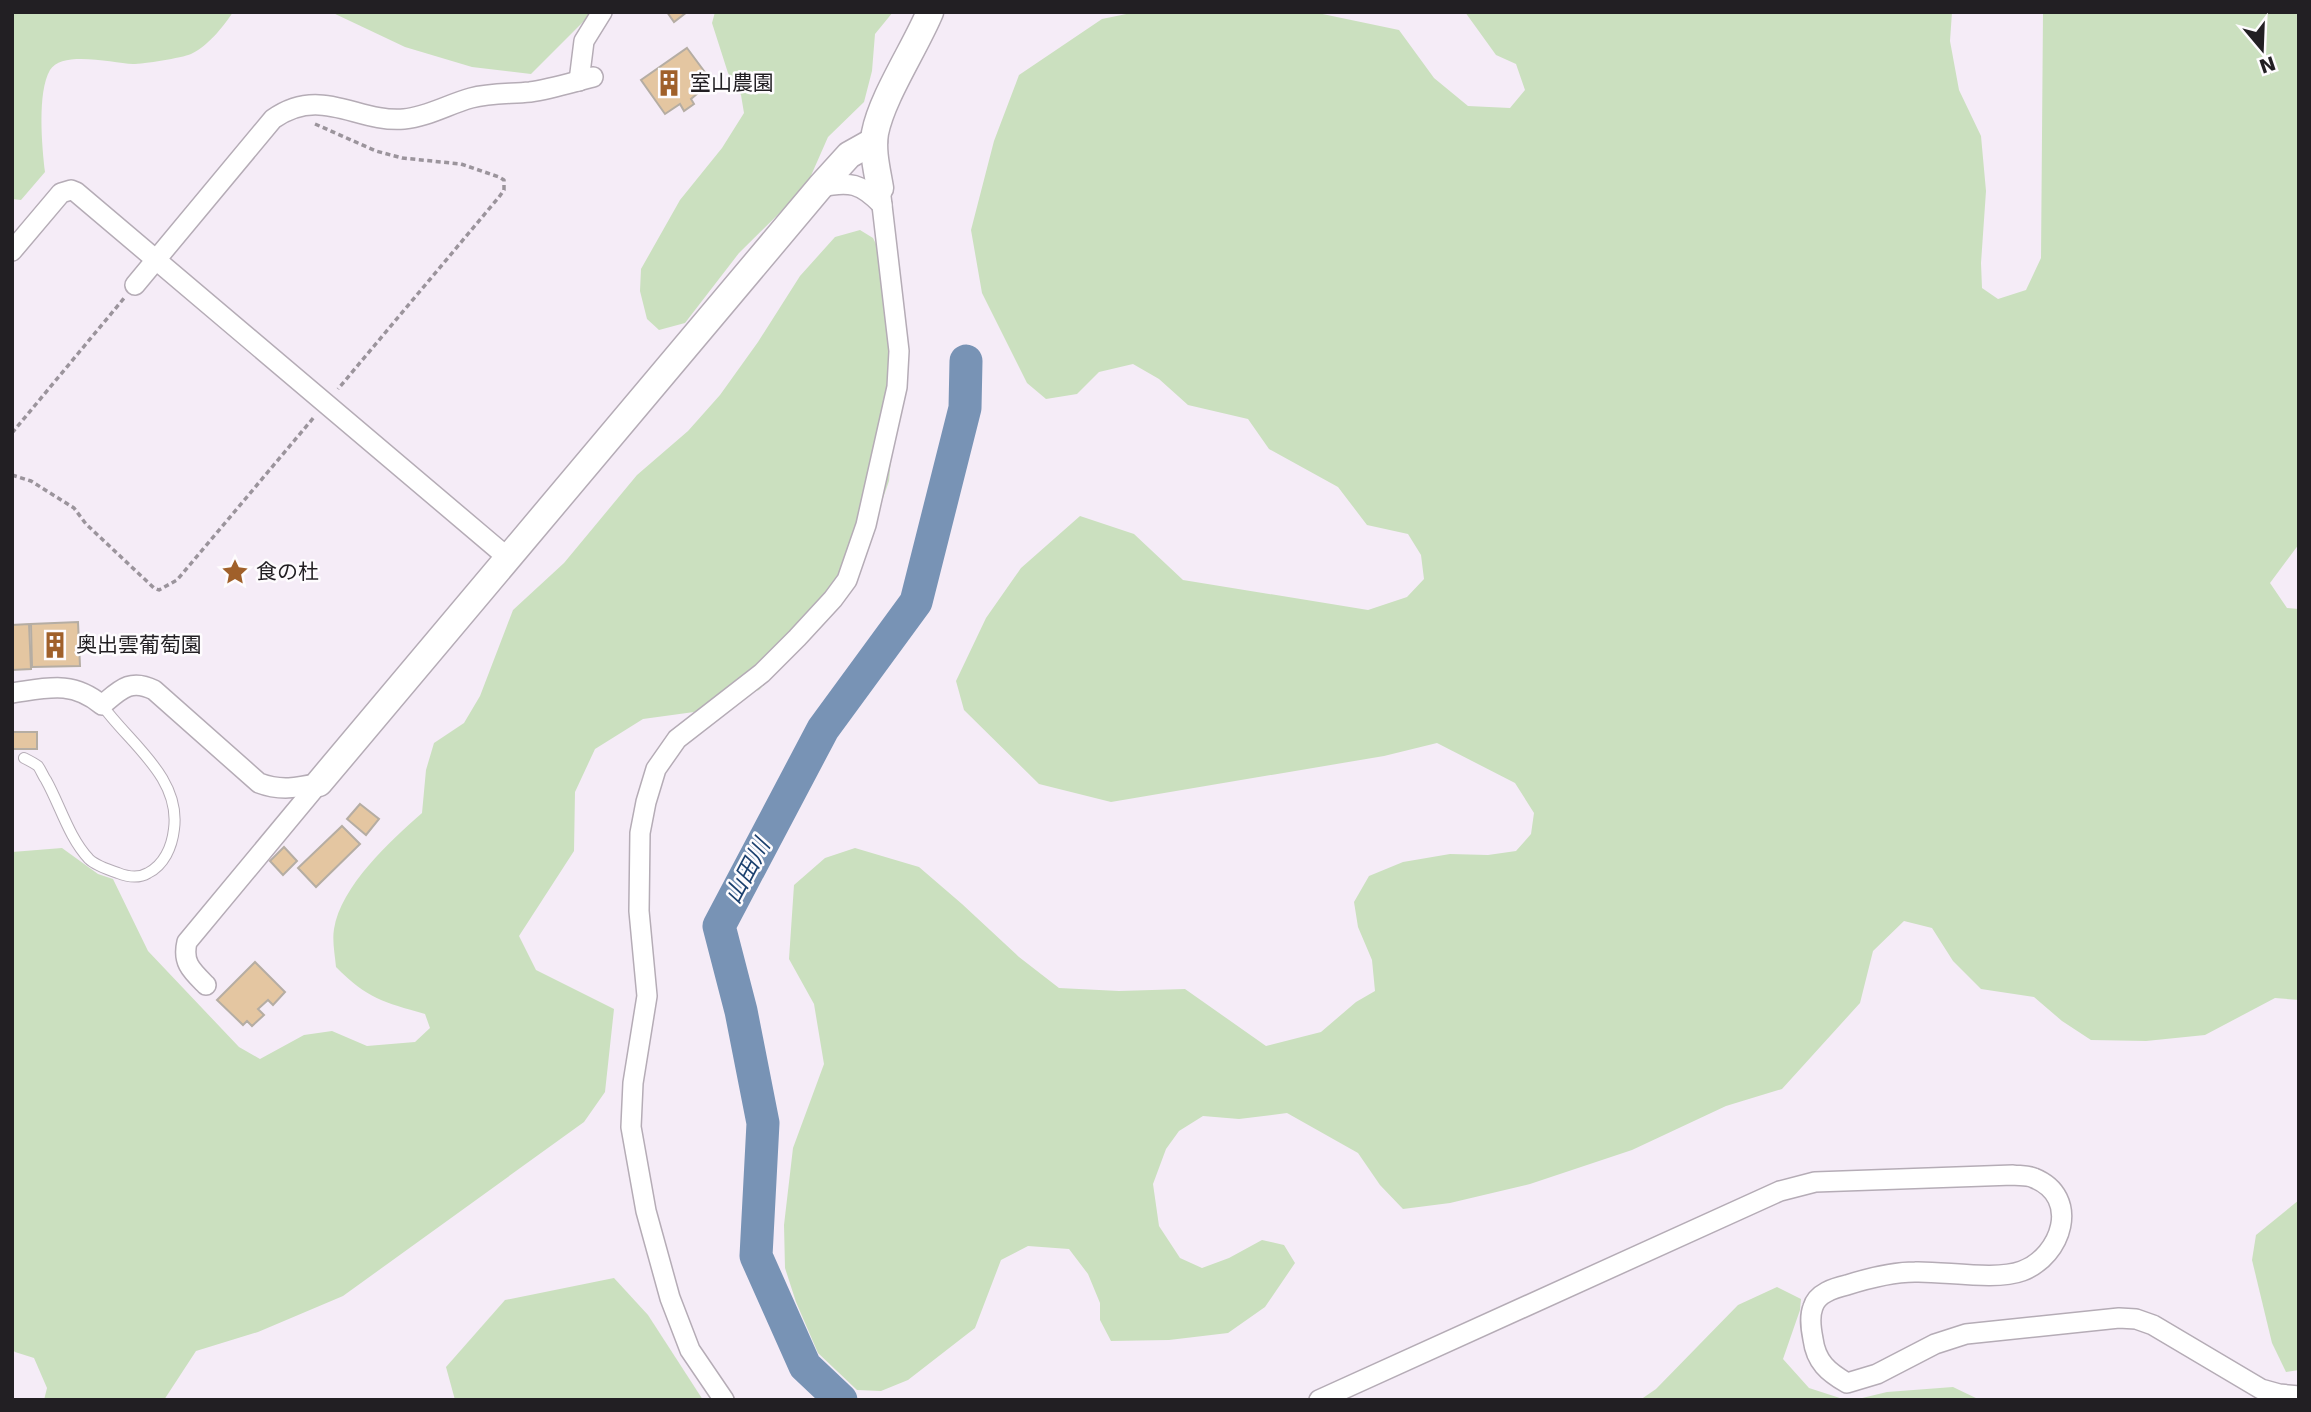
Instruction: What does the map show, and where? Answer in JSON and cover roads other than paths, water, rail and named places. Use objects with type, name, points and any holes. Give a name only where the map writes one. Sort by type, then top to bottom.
[{"type":"street","points":[[135,285],[273,119],[281,114],[329,104],[375,117],[406,119],[478,96],[531,92],[586,79],[584,41],[602,12]]},
{"type":"street","points":[[724,1400],[690,1350],[670,1298],[646,1211],[631,1127],[633,1083],[647,996],[639,911],[640,833],[656,769],[677,739],[762,673],[806,629],[847,580],[866,525],[897,387],[899,351],[874,141],[884,107],[930,12]]},
{"type":"street","points":[[206,985],[185,960],[187,942],[507,557],[820,187],[849,155],[874,141]]},
{"type":"street","points":[[820,187],[841,183],[860,186],[881,196]]},
{"type":"street","points":[[12,251],[61,193],[71,190],[76,192],[507,557]]},
{"type":"street","points":[[12,693],[50,687],[63,688],[90,695],[102,705],[120,690],[134,684],[144,685],[154,690],[259,783],[284,789],[319,783]]},
{"type":"street","points":[[1319,1400],[1780,1191],[1815,1182],[2013,1175],[2034,1177],[2052,1191],[2062,1211],[2055,1245],[2042,1259],[2021,1272],[1914,1272],[1881,1275],[1824,1293],[1813,1306],[1811,1325],[1814,1346],[1821,1365],[1847,1383],[1877,1374],[1935,1344],[1966,1334],[2096,1320],[2136,1319],[2153,1325],[2261,1389],[2299,1396]]},
{"type":"lane","points":[[24,758],[38,766],[74,838],[90,861],[132,877],[145,875],[160,866],[170,847],[174,829],[171,794],[152,763],[118,727],[102,705]]},
{"type":"waterway","name":"山田川","points":[[841,1400],[805,1366],[756,1256],[763,1123],[741,1011],[719,926],[823,729],[916,602],[965,408],[966,361]]},
{"type":"place","name":"室山農園","points":[[669,83]]},
{"type":"place","name":"食の杜","points":[[235,572]]},
{"type":"place","name":"奥出雲葡萄園","points":[[55,645]]}]
